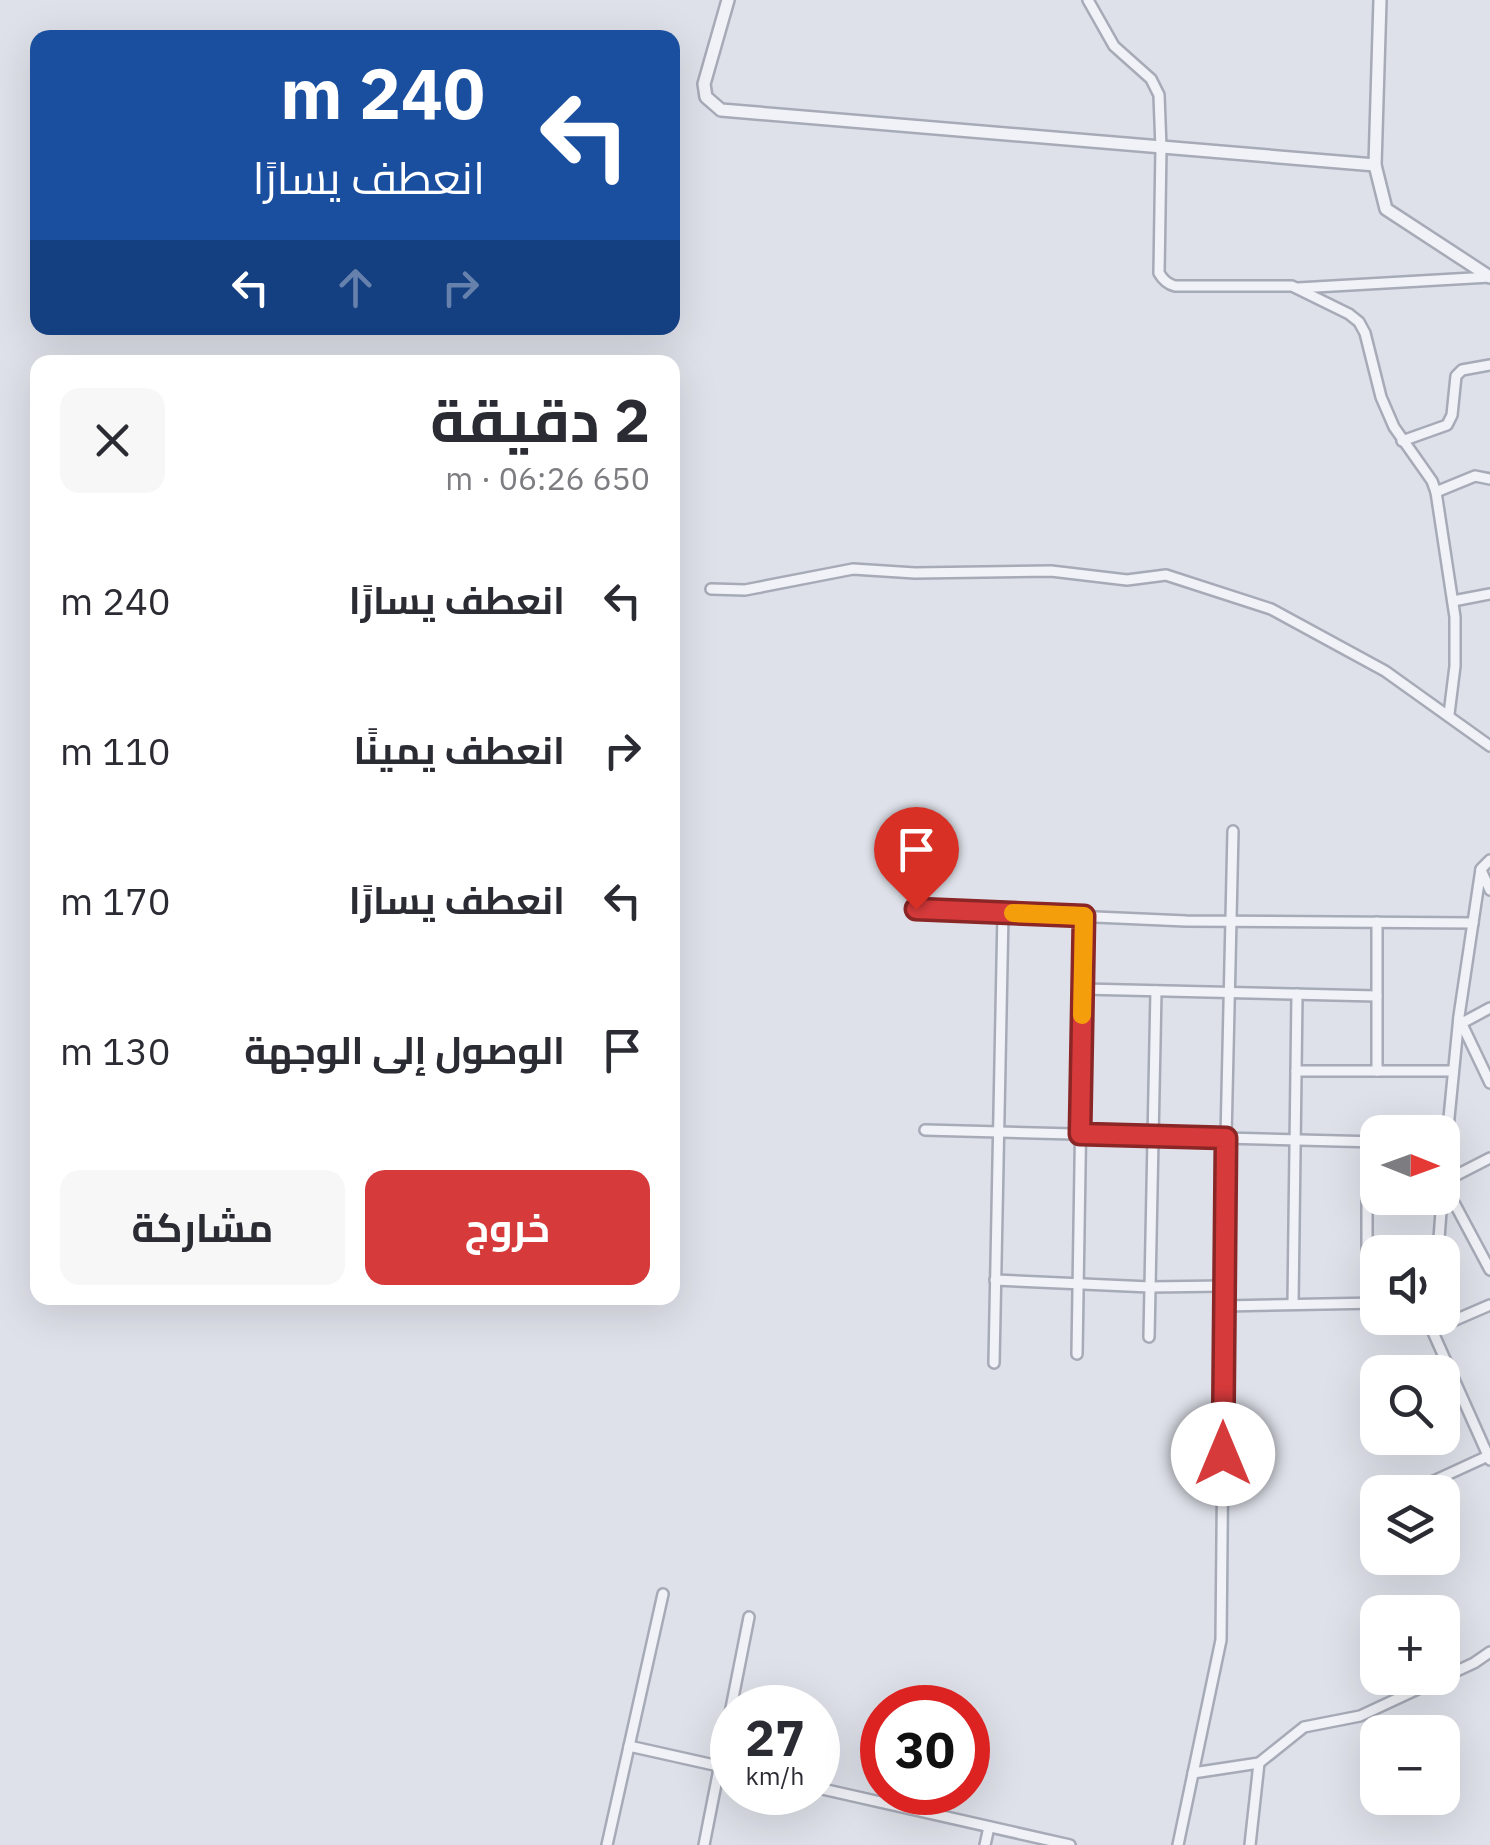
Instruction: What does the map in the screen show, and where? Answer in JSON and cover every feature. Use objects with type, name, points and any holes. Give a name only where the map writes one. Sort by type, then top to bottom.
[{"type":"street","points":[[728,0],[704,84],[710,103],[721,110],[1374,166]]},
{"type":"street","points":[[1088,0],[1114,46],[1156,87],[1161,148],[1159,272],[1165,282],[1176,286],[1296,288],[1490,277]]},
{"type":"street","points":[[1380,0],[1374,166],[1386,209],[1490,277]]},
{"type":"street","points":[[1296,288],[1350,314],[1362,327],[1381,397],[1402,441],[1436,492],[1453,601],[1456,666],[1449,714]]},
{"type":"street","points":[[1402,441],[1447,425],[1459,373],[1490,364]]},
{"type":"street","points":[[1436,492],[1475,476],[1490,479]]},
{"type":"street","points":[[710,589],[744,590],[853,569],[915,573],[1051,571],[1126,580],[1166,575],[1271,609],[1385,671],[1490,746]]},
{"type":"street","points":[[1453,601],[1490,594]]},
{"type":"street","points":[[1178,1845],[1221,1640],[1233,831]]},
{"type":"street","points":[[1448,1115],[1481,869],[1490,860]]},
{"type":"street","points":[[1481,869],[1490,890]]},
{"type":"street","points":[[916,909],[1232,922],[1473,923]]},
{"type":"street","points":[[994,1363],[1003,913]]},
{"type":"street","points":[[1078,1354],[1084,916]]},
{"type":"street","points":[[1377,922],[1377,1071]]},
{"type":"street","points":[[1083,989],[1377,996]]},
{"type":"street","points":[[1150,1337],[1156,991]]},
{"type":"street","points":[[1293,1304],[1297,994]]},
{"type":"street","points":[[1460,1019],[1490,1008]]},
{"type":"street","points":[[1460,1019],[1490,1083]]},
{"type":"street","points":[[1296,1071],[1454,1071]]},
{"type":"street","points":[[925,1130],[1360,1141]]},
{"type":"street","points":[[1460,1175],[1490,1158]]},
{"type":"street","points":[[1460,1215],[1490,1270]]},
{"type":"street","points":[[996,1280],[1224,1286]]},
{"type":"street","points":[[1224,1306],[1360,1303]]},
{"type":"street","points":[[1460,1318],[1490,1305]]},
{"type":"street","points":[[1434,1335],[1489,1457],[1448,1475]]},
{"type":"street","points":[[606,1845],[663,1594]]},
{"type":"street","points":[[736,1685],[749,1616]]},
{"type":"street","points":[[1193,1774],[1259,1763],[1304,1727],[1360,1716],[1474,1664],[1490,1652]]},
{"type":"street","points":[[629,1746],[710,1764]]},
{"type":"street","points":[[1250,1845],[1259,1763]]},
{"type":"street","points":[[840,1793],[1070,1845]]},
{"type":"street","points":[[704,1845],[710,1815]]},
{"type":"street","points":[[985,1845],[988,1827]]},
{"type":"slow traffic","points":[[1013,913],[1084,916],[1082,1015]]},
{"type":"route","points":[[916,909],[1084,916],[1080,1134],[1226,1138],[1223,1454]]}]
